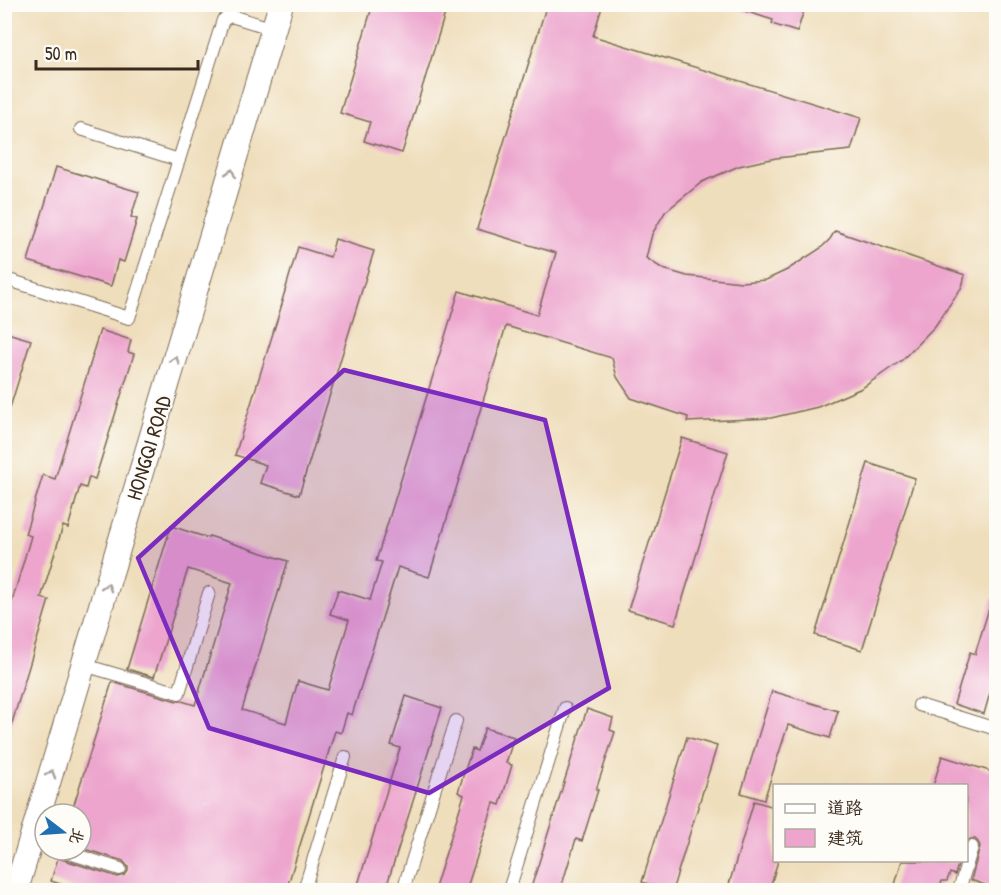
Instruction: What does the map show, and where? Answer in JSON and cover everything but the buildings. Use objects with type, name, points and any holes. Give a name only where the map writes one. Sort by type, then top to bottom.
[{"type":"street","name":"HONGQI ROAD","points":[[49,802],[84,665],[281,4]]},
{"type":"street","name":"HONGQI ROAD","points":[[16,891],[33,854]]},
{"type":"lane","points":[[4,281],[12,281],[129,318],[223,20],[231,16],[274,29]]},
{"type":"lane","points":[[81,129],[179,160]]},
{"type":"lane","points":[[84,665],[178,693],[209,593]]},
{"type":"lane","points":[[919,705],[996,729]]},
{"type":"lane","points":[[509,891],[566,708]]},
{"type":"lane","points":[[403,891],[456,721]]},
{"type":"lane","points":[[304,891],[345,757]]},
{"type":"lane","points":[[968,861],[972,847]]},
{"type":"lane","points":[[93,860],[120,868]]},
{"type":"lane","points":[[959,891],[968,862]]},
{"type":"highlighted area","points":[[344,370],[545,420],[609,688],[429,793],[209,728],[138,558]]}]
